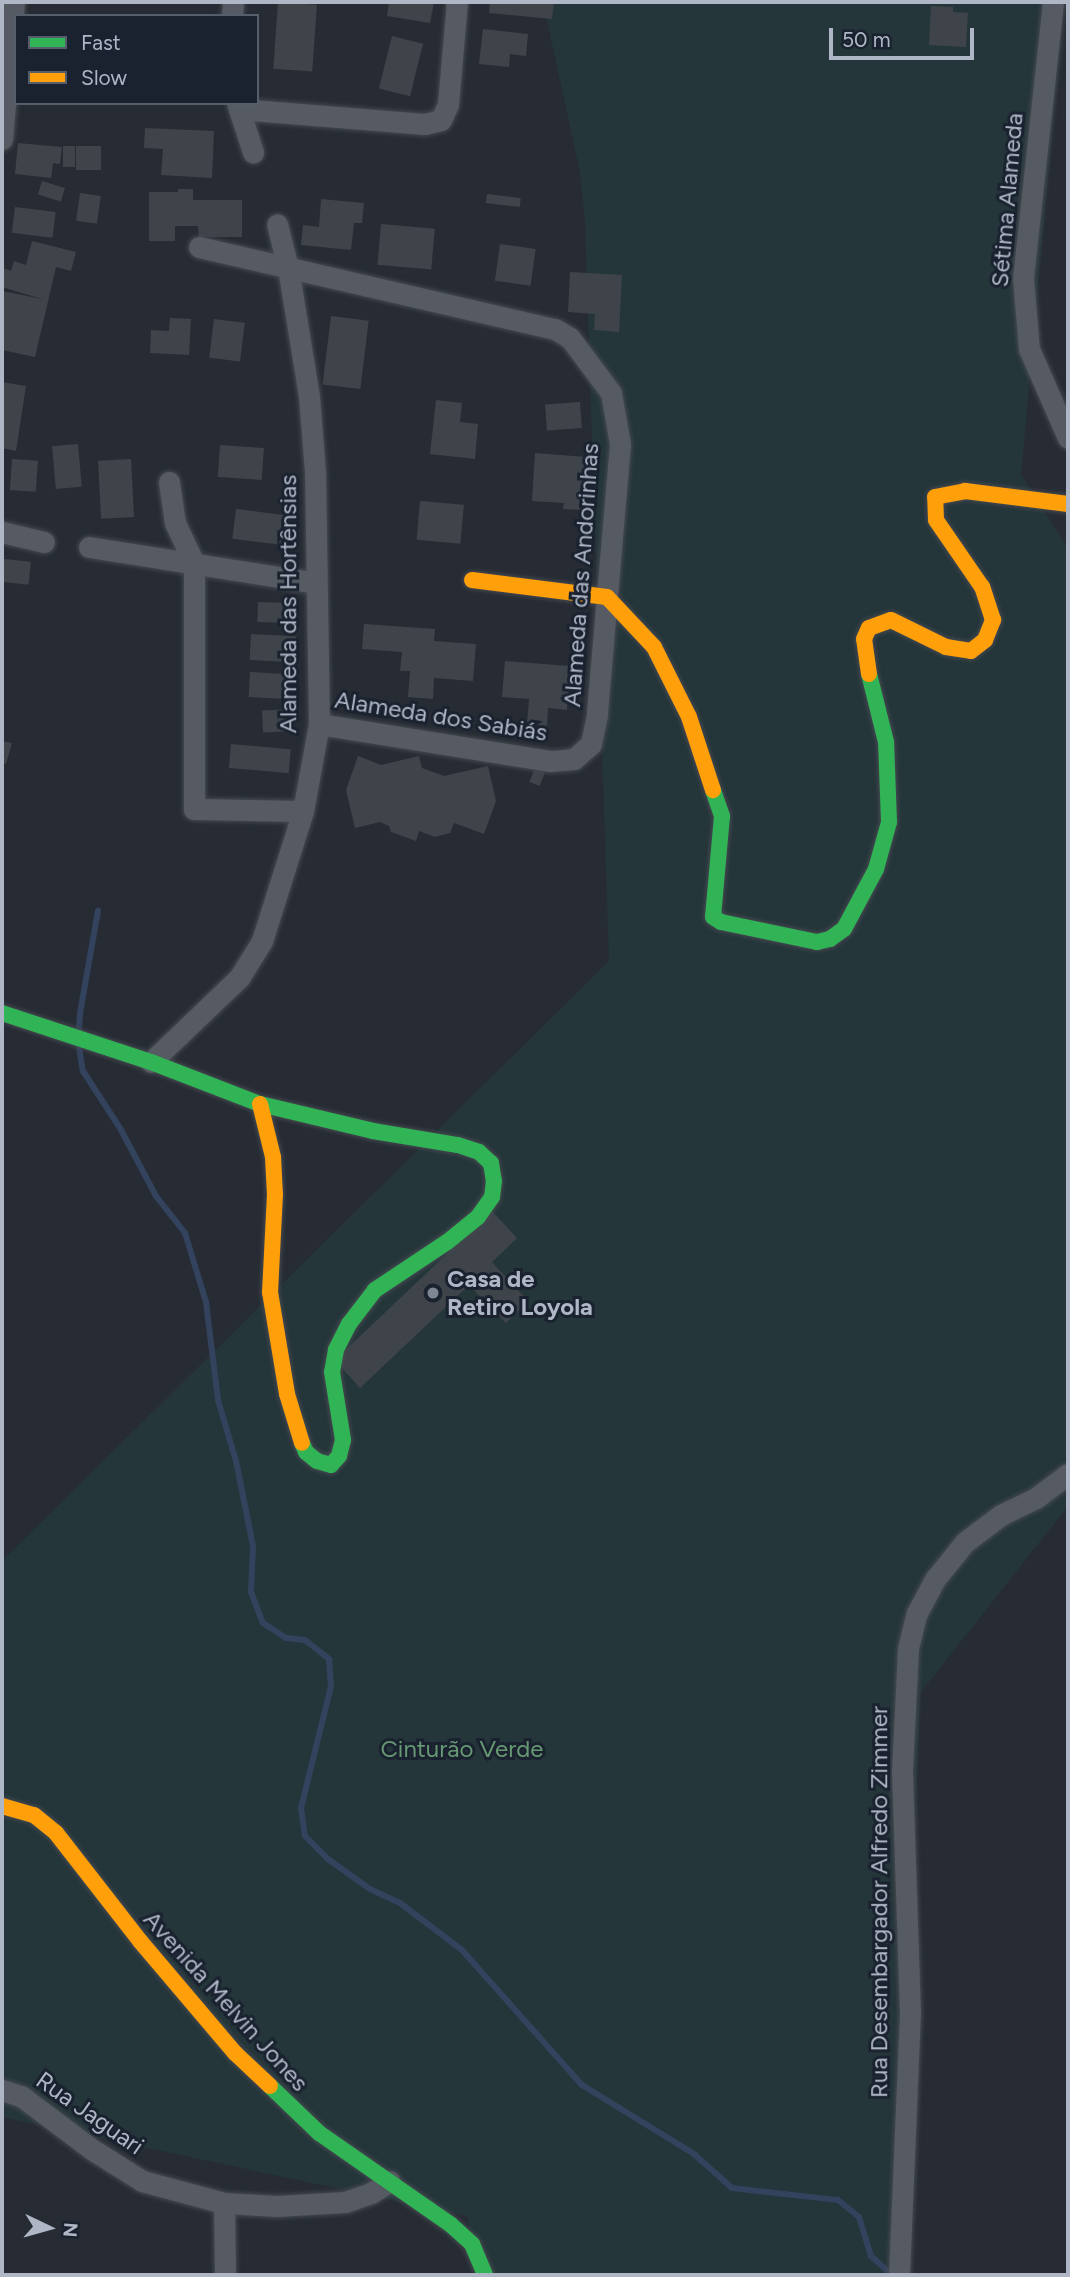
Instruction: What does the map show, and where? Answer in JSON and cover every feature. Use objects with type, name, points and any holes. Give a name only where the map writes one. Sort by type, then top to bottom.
[{"type":"street","points":[[2,139],[14,2]]},
{"type":"street","points":[[254,152],[238,106],[424,124],[441,120],[448,104],[457,2]]},
{"type":"street","name":"Sétima Alameda","points":[[1053,2],[1023,278],[1029,349],[1068,438]]},
{"type":"street","name":"Alameda das Hortênsias","points":[[151,1062],[239,978],[256,950],[283,881],[303,811],[319,724],[315,472],[309,396],[288,268],[277,224]]},
{"type":"street","name":"Alameda das Andorinhas","points":[[199,247],[555,329],[570,338],[611,393],[620,444],[597,715],[591,744]]},
{"type":"street","points":[[169,482],[175,523],[194,564],[194,808],[303,811]]},
{"type":"street","points":[[472,580],[607,597],[653,647],[689,717],[722,816],[713,917],[721,922],[817,942],[830,939],[844,929],[876,869],[889,822],[886,742],[865,660],[864,639],[869,628],[891,620],[946,647],[971,651],[985,640],[993,620],[982,587],[936,520],[935,497],[965,491],[1068,504]]},
{"type":"street","points":[[2,532],[44,542]]},
{"type":"street","points":[[89,547],[316,583]]},
{"type":"street","name":"Alameda dos Sabiás","points":[[319,724],[550,761],[574,759],[591,744]]},
{"type":"street","points":[[2,1013],[151,1062],[260,1104],[373,1131],[458,1145],[479,1152],[491,1163],[494,1181],[492,1197],[478,1217],[447,1242],[375,1290],[349,1324],[336,1350],[332,1372],[333,1393],[343,1440],[339,1456],[331,1465],[317,1461],[306,1452],[296,1431],[287,1394],[270,1292],[275,1194],[273,1157],[260,1104]]},
{"type":"street","name":"Rua Desembargador Alfredo Zimmer","points":[[899,2268],[910,2012],[902,1771],[908,1648],[917,1613],[936,1578],[965,1542],[1001,1515],[1036,1498],[1068,1474]]},
{"type":"street","name":"Avenida Melvin Jones","points":[[2,1806],[34,1815],[56,1833],[140,1941],[235,2053],[319,2133],[390,2181],[472,2244],[485,2275]]},
{"type":"street","name":"Rua Jaguari","points":[[2,2090],[21,2096],[93,2150],[142,2181],[224,2203],[277,2206],[345,2202],[371,2193],[390,2181]]},
{"type":"street","points":[[224,2203],[225,2275]]},
{"type":"green space","name":"Cinturão Verde","points":[[543,2],[1064,2],[1021,475],[1068,548],[1068,1506],[921,1692],[893,2275],[482,2275],[467,2216],[2,2117],[2,1561],[609,961],[585,221],[580,172]]},
{"type":"building","points":[[278,2],[317,5],[312,72],[273,69]]},
{"type":"building","points":[[389,2],[434,2],[430,23],[387,16]]},
{"type":"building","points":[[490,2],[554,2],[552,19],[489,13]]},
{"type":"building","points":[[931,6],[953,7],[953,12],[968,13],[966,47],[929,45]]},
{"type":"building","points":[[483,29],[528,34],[526,56],[510,54],[509,67],[479,64]]},
{"type":"building","points":[[392,36],[423,44],[410,96],[379,88]]},
{"type":"building","points":[[145,128],[214,131],[212,178],[161,175],[163,149],[144,148]]},
{"type":"building","points":[[18,143],[62,147],[60,164],[53,163],[51,178],[15,174]]},
{"type":"building","points":[[63,146],[75,146],[75,167],[63,167]]},
{"type":"building","points":[[76,146],[101,146],[101,170],[76,170]]},
{"type":"building","points":[[42,181],[65,188],[61,201],[38,194]]},
{"type":"building","points":[[178,189],[193,189],[193,200],[242,200],[242,237],[199,237],[198,226],[175,226],[175,241],[149,241],[149,192],[178,192]]},
{"type":"building","points":[[80,193],[101,196],[97,224],[76,221]]},
{"type":"building","points":[[487,194],[521,198],[520,207],[486,203]]},
{"type":"building","points":[[321,199],[364,203],[362,223],[354,223],[351,250],[301,245],[303,225],[319,227]]},
{"type":"building","points":[[15,207],[56,212],[53,238],[12,233]]},
{"type":"building","points":[[381,224],[435,229],[431,270],[377,265]]},
{"type":"building","points":[[32,241],[76,252],[71,271],[56,267],[35,357],[2,350],[2,291],[42,299],[2,287],[3,268],[11,271],[14,261],[26,265]]},
{"type":"building","points":[[500,244],[536,249],[531,286],[495,281]]},
{"type":"building","points":[[570,272],[622,275],[619,332],[594,330],[595,314],[568,312]]},
{"type":"building","points":[[331,316],[369,321],[360,389],[323,384]]},
{"type":"building","points":[[170,318],[191,319],[189,355],[150,353],[151,330],[169,331]]},
{"type":"building","points":[[214,319],[245,323],[240,361],[209,358]]},
{"type":"building","points":[[2,382],[26,386],[16,451],[2,448]]},
{"type":"building","points":[[436,400],[462,403],[460,422],[478,424],[475,459],[430,454]]},
{"type":"building","points":[[580,402],[582,428],[547,430],[545,404]]},
{"type":"building","points":[[78,444],[82,487],[56,489],[52,446]]},
{"type":"building","points":[[220,445],[264,448],[262,480],[218,477]]},
{"type":"building","points":[[535,453],[586,457],[582,510],[563,509],[564,503],[532,501]]},
{"type":"building","points":[[12,459],[38,461],[36,492],[10,490]]},
{"type":"building","points":[[131,459],[134,517],[101,519],[98,461]]},
{"type":"building","points":[[420,501],[464,505],[460,544],[417,540]]},
{"type":"building","points":[[236,509],[291,516],[287,545],[232,539]]},
{"type":"building","points":[[4,559],[31,562],[28,585],[2,582]]},
{"type":"building","points":[[258,602],[283,603],[282,623],[257,622]]},
{"type":"building","points":[[364,624],[435,629],[434,641],[476,644],[473,681],[434,678],[433,699],[408,697],[410,671],[400,671],[402,652],[362,649]]},
{"type":"building","points":[[251,634],[296,636],[295,662],[250,660]]},
{"type":"building","points":[[505,661],[570,666],[567,710],[548,708],[547,726],[527,724],[529,699],[502,697]]},
{"type":"building","points":[[250,672],[292,674],[291,699],[249,697]]},
{"type":"building","points":[[293,709],[294,731],[263,733],[262,711]]},
{"type":"building","points":[[2,741],[12,743],[6,764],[2,763]]},
{"type":"building","points":[[231,744],[291,749],[289,773],[229,768]]},
{"type":"building","points":[[358,756],[381,765],[419,756],[422,768],[444,776],[488,766],[496,801],[484,834],[454,823],[450,833],[435,837],[419,831],[416,841],[391,832],[389,826],[380,822],[355,828],[346,790]]},
{"type":"building","points":[[535,768],[545,772],[540,786],[529,782]]},
{"type":"building","name":"Casa de Retiro Loyola","points":[[492,1211],[517,1238],[492,1262],[528,1301],[506,1323],[469,1285],[360,1388],[335,1360]]},
{"type":"waterway","points":[[79,1029],[98,911]]},
{"type":"waterway","points":[[79,1047],[83,1071],[120,1128],[156,1196],[185,1233],[206,1302],[218,1400],[236,1461],[253,1546],[251,1592],[263,1623],[286,1638],[305,1640],[329,1659],[331,1686],[301,1808],[305,1836],[328,1859],[370,1889],[400,1903],[462,1950],[582,2085],[694,2154],[732,2188],[838,2200],[859,2217],[871,2256],[892,2275]]},
{"type":"traffic: fast","points":[[713,790],[722,816],[713,917],[721,922],[817,942],[830,939],[844,929],[876,869],[889,822],[886,742],[869,674]]},
{"type":"traffic: fast","points":[[2,1013],[151,1062],[260,1104],[373,1131],[458,1145],[479,1152],[491,1163],[494,1181],[492,1197],[478,1217],[447,1242],[375,1290],[349,1324],[336,1350],[332,1372],[343,1440],[339,1456],[331,1465],[317,1461],[306,1452],[302,1443]]},
{"type":"traffic: fast","points":[[270,2086],[319,2133],[450,2224],[472,2244],[485,2275]]},
{"type":"traffic: slow","points":[[869,674],[864,639],[869,628],[891,620],[946,647],[971,651],[985,640],[993,620],[982,587],[936,520],[935,497],[965,491],[1068,504]]},
{"type":"traffic: slow","points":[[472,580],[607,597],[654,647],[689,717],[713,790]]},
{"type":"traffic: slow","points":[[260,1104],[273,1157],[275,1194],[270,1292],[287,1394],[302,1443]]},
{"type":"traffic: slow","points":[[2,1806],[34,1815],[56,1833],[140,1941],[235,2053],[270,2086]]},
{"type":"place","name":"Casa de Retiro Loyola","points":[[433,1293]]}]
